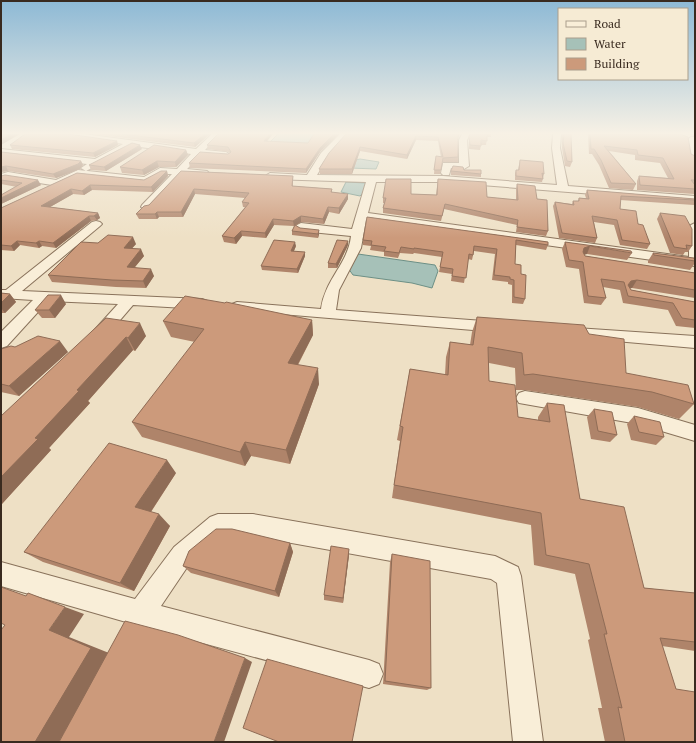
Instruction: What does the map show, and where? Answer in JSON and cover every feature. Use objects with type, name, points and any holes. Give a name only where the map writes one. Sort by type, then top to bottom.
[{"type":"street","points":[[38,192],[85,169]]},
{"type":"street","points":[[108,176],[121,169]]},
{"type":"street","points":[[146,207],[183,169]]},
{"type":"street","points":[[310,178],[316,169]]},
{"type":"street","points":[[446,169],[446,174]]},
{"type":"street","points":[[560,169],[563,188]]},
{"type":"street","points":[[78,173],[146,180],[160,171],[217,174]]},
{"type":"street","points":[[1,177],[8,175],[57,183]]},
{"type":"street","points":[[260,176],[443,179],[695,199]]},
{"type":"street","points":[[328,314],[331,292],[352,252],[357,238],[357,233],[363,216],[372,179]]},
{"type":"street","points":[[363,216],[695,262],[695,227]]},
{"type":"street","points":[[5,295],[96,224]]},
{"type":"street","points":[[301,227],[357,233]]},
{"type":"street","points":[[587,259],[618,264]]},
{"type":"street","points":[[5,295],[130,300],[513,328]]},
{"type":"street","points":[[1,342],[45,296]]},
{"type":"street","points":[[84,348],[101,333],[130,300]]},
{"type":"street","points":[[561,332],[695,342]]},
{"type":"street","points":[[525,398],[638,416],[695,433]]},
{"type":"street","points":[[140,613],[182,555],[218,524],[253,524],[496,568],[509,576],[528,742]]},
{"type":"street","points":[[1,574],[369,674]]},
{"type":"water","points":[[346,182],[366,183],[367,189],[360,196],[341,192]]},
{"type":"water","points":[[358,254],[435,265],[438,271],[432,288],[412,283],[353,275],[348,268]]},
{"type":"building","points":[[22,169],[66,169],[53,174]]},
{"type":"building","points":[[319,169],[352,169],[352,169]]},
{"type":"building","points":[[452,169],[481,170],[481,174],[451,171]]},
{"type":"building","points":[[519,169],[544,169],[544,174],[542,173],[543,179],[516,176],[516,170]]},
{"type":"building","points":[[605,169],[623,169],[636,184],[611,183]]},
{"type":"building","points":[[669,169],[695,169],[695,180],[691,180],[695,185],[695,189],[640,185],[639,176],[674,179]]},
{"type":"building","points":[[161,171],[167,171],[151,187],[90,185],[82,191],[71,189],[41,206],[98,213],[94,216],[89,216],[53,243],[39,241],[36,243],[17,241],[11,246],[1,245],[1,208],[77,173],[144,180]]},
{"type":"building","points":[[181,171],[293,176],[292,186],[332,189],[331,192],[348,194],[339,208],[328,207],[323,219],[301,216],[293,221],[273,219],[265,233],[241,231],[234,238],[222,236],[249,203],[242,202],[249,193],[194,189],[181,212],[136,214],[144,206],[149,205]]},
{"type":"building","points":[[5,175],[38,180],[1,198],[1,195],[22,183],[1,180],[1,176]]},
{"type":"building","points":[[386,179],[411,179],[411,194],[437,195],[438,179],[486,182],[487,197],[518,200],[517,184],[535,186],[537,199],[547,200],[548,231],[517,227],[518,220],[445,204],[442,216],[383,208],[386,198],[383,198]]},
{"type":"building","points":[[587,190],[695,200],[621,196],[620,209],[636,211],[638,224],[643,225],[650,244],[622,240],[617,220],[592,216],[597,238],[562,233],[555,202],[574,205],[573,201],[579,201],[579,198],[589,199]]},
{"type":"building","points":[[660,213],[685,216],[692,229],[692,246],[686,245],[687,249],[674,247]]},
{"type":"building","points":[[367,217],[548,242],[548,245],[516,240],[515,264],[521,265],[521,274],[526,275],[525,299],[514,297],[514,280],[510,279],[510,277],[494,275],[497,249],[474,246],[473,255],[469,254],[466,278],[452,276],[453,269],[440,267],[443,252],[401,247],[399,253],[384,251],[386,247],[371,245],[372,241],[363,240]]},
{"type":"building","points":[[295,225],[300,228],[319,230],[318,234],[292,231]]},
{"type":"building","points":[[108,235],[133,237],[124,248],[141,249],[127,267],[151,269],[143,281],[48,275],[81,242],[98,243]]},
{"type":"building","points":[[274,240],[295,242],[291,251],[305,252],[297,269],[261,266]]},
{"type":"building","points":[[337,240],[348,241],[336,264],[328,263]]},
{"type":"building","points":[[565,242],[631,251],[632,253],[590,246],[584,248],[583,252],[585,256],[695,273],[695,290],[637,280],[631,281],[628,285],[631,290],[695,302],[695,320],[682,318],[673,303],[628,296],[624,282],[601,279],[606,298],[588,296],[583,262],[569,260]]},
{"type":"building","points":[[653,253],[694,258],[695,261],[654,255]]},
{"type":"building","points":[[1,293],[10,294],[1,303]]},
{"type":"building","points":[[48,295],[61,295],[49,310],[35,310]]},
{"type":"building","points":[[185,296],[226,302],[312,320],[288,363],[318,368],[286,450],[245,442],[240,452],[132,422],[204,329],[163,321]]},
{"type":"building","points":[[477,317],[584,325],[589,334],[624,339],[626,373],[688,385],[694,404],[652,392],[533,374],[524,375],[522,353],[488,347],[489,381],[515,385],[518,417],[550,422],[547,403],[564,405],[580,499],[624,507],[644,588],[695,593],[695,642],[660,638],[676,689],[695,692],[695,742],[625,742],[618,707],[622,708],[604,634],[607,634],[589,564],[546,555],[541,513],[394,485],[403,427],[400,426],[410,369],[448,375],[450,342],[473,345]]},
{"type":"building","points":[[106,318],[140,323],[128,338],[126,337],[77,390],[79,391],[35,438],[38,439],[1,477],[1,416]]},
{"type":"building","points":[[38,336],[60,341],[9,386],[1,384],[1,349],[11,346],[15,347]]},
{"type":"building","points":[[594,409],[612,412],[617,435],[598,431]]},
{"type":"building","points":[[634,416],[660,422],[664,437],[639,432]]},
{"type":"building","points":[[109,443],[167,460],[135,507],[159,514],[120,583],[24,552]]},
{"type":"building","points":[[216,529],[232,529],[290,543],[275,591],[183,566],[189,551]]},
{"type":"building","points":[[331,546],[349,549],[343,598],[324,595]]},
{"type":"building","points":[[392,554],[430,561],[431,688],[385,681]]},
{"type":"building","points":[[1,587],[26,596],[28,593],[65,607],[49,630],[91,648],[35,742],[1,742],[1,630],[5,625],[1,623]]},
{"type":"building","points":[[125,621],[178,635],[245,658],[214,742],[59,742]]},
{"type":"building","points":[[267,659],[363,686],[352,742],[279,742],[243,728]]}]
